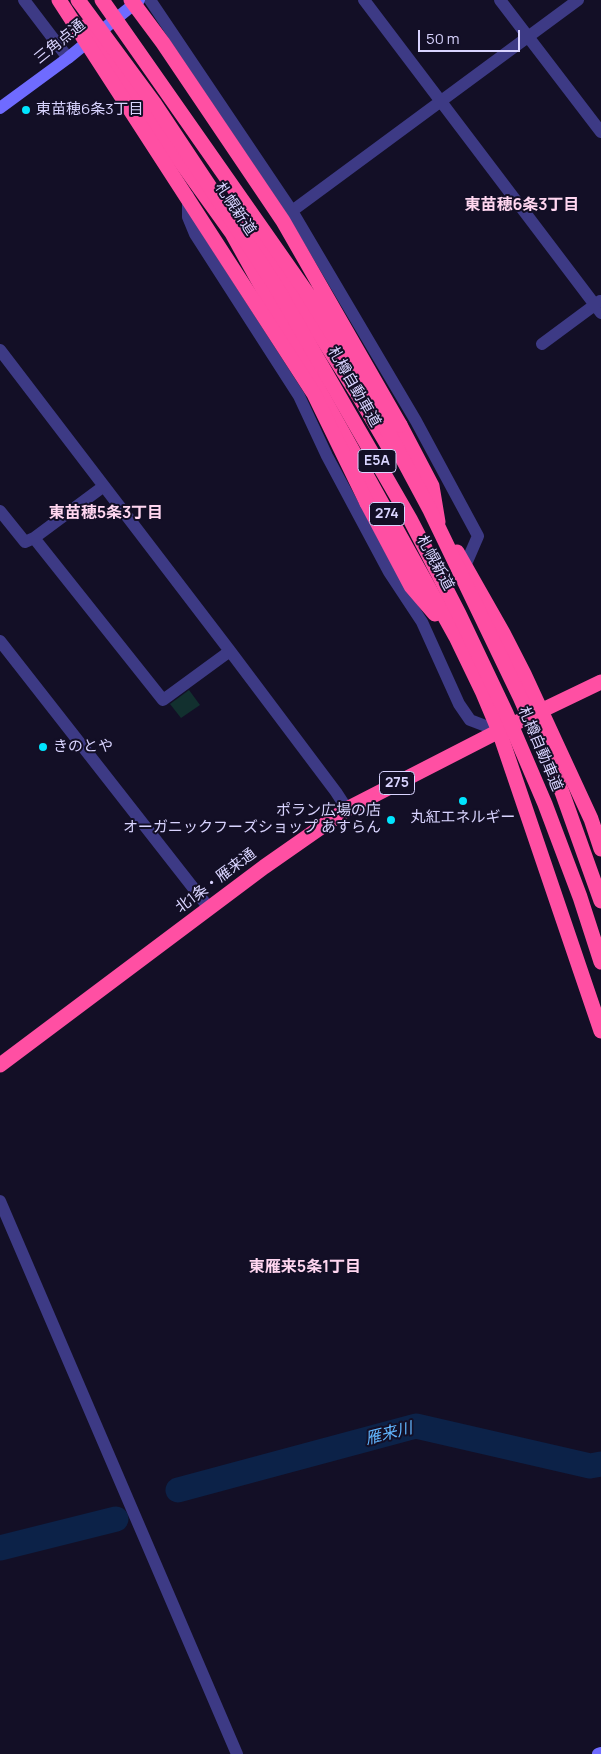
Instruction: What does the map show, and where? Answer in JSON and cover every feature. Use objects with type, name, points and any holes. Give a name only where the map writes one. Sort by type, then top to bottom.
[{"type":"highway","name":"札幌新道","points":[[60,0],[92,38],[232,233],[456,637],[484,693],[500,731],[601,1031]]},
{"type":"highway","points":[[60,0],[314,394],[367,503],[411,586],[456,637]]},
{"type":"highway","name":"札樽自動車道","points":[[78,0],[154,103],[275,285],[410,519],[459,614],[506,713],[545,804],[580,897],[601,962]]},
{"type":"highway","name":"札樽自動車道","points":[[102,0],[305,290],[355,370],[430,510],[520,697],[562,792],[601,901]]},
{"type":"highway","name":"札幌新道","points":[[109,0],[360,398],[395,459],[438,522],[504,633],[596,817],[601,850]]},
{"type":"highway","points":[[130,0],[163,43],[283,221],[400,425],[432,486],[438,522]]},
{"type":"highway","name":"北1条・雁来通","points":[[0,1065],[209,908],[347,809],[601,682]]},
{"type":"street","points":[[24,0],[68,58]]},
{"type":"street","name":"三角点通","points":[[0,108],[68,58],[139,0]]},
{"type":"street","points":[[150,0],[292,211],[416,421],[478,536],[465,566]]},
{"type":"street","points":[[364,0],[440,102],[599,306],[542,344]]},
{"type":"street","points":[[500,0],[601,132]]},
{"type":"street","points":[[292,211],[578,0]]},
{"type":"street","points":[[188,171],[188,217],[195,234],[299,396],[327,456],[389,572],[422,622],[459,704],[470,720],[500,731]]},
{"type":"street","points":[[0,350],[230,651],[347,809]]},
{"type":"street","points":[[0,511],[25,542],[34,538],[104,486]]},
{"type":"street","points":[[34,538],[162,700],[230,651]]},
{"type":"street","points":[[0,641],[209,908]]},
{"type":"street","points":[[0,1201],[237,1754]]},
{"type":"green space","points":[[189,690],[200,705],[181,718],[170,704]]},
{"type":"waterway","name":"雁来川","points":[[178,1490],[416,1426],[590,1466],[601,1464]]},
{"type":"waterway","name":"雁来川","points":[[0,1548],[116,1519]]},
{"type":"place","name":"東苗穂6条3丁目","points":[[26,110]]},
{"type":"place","name":"きのとや","points":[[43,747]]},
{"type":"place","name":"丸紅エネルギー","points":[[463,801]]},
{"type":"place","name":"ポラン広場の店 オーガニックフーズショップ あすらん","points":[[391,820]]},
{"type":"district","name":"東苗穂6条3丁目","points":[[522,206]]},
{"type":"district","name":"東苗穂5条3丁目","points":[[106,514]]},
{"type":"district","name":"東雁来5条1丁目","points":[[305,1268]]}]
